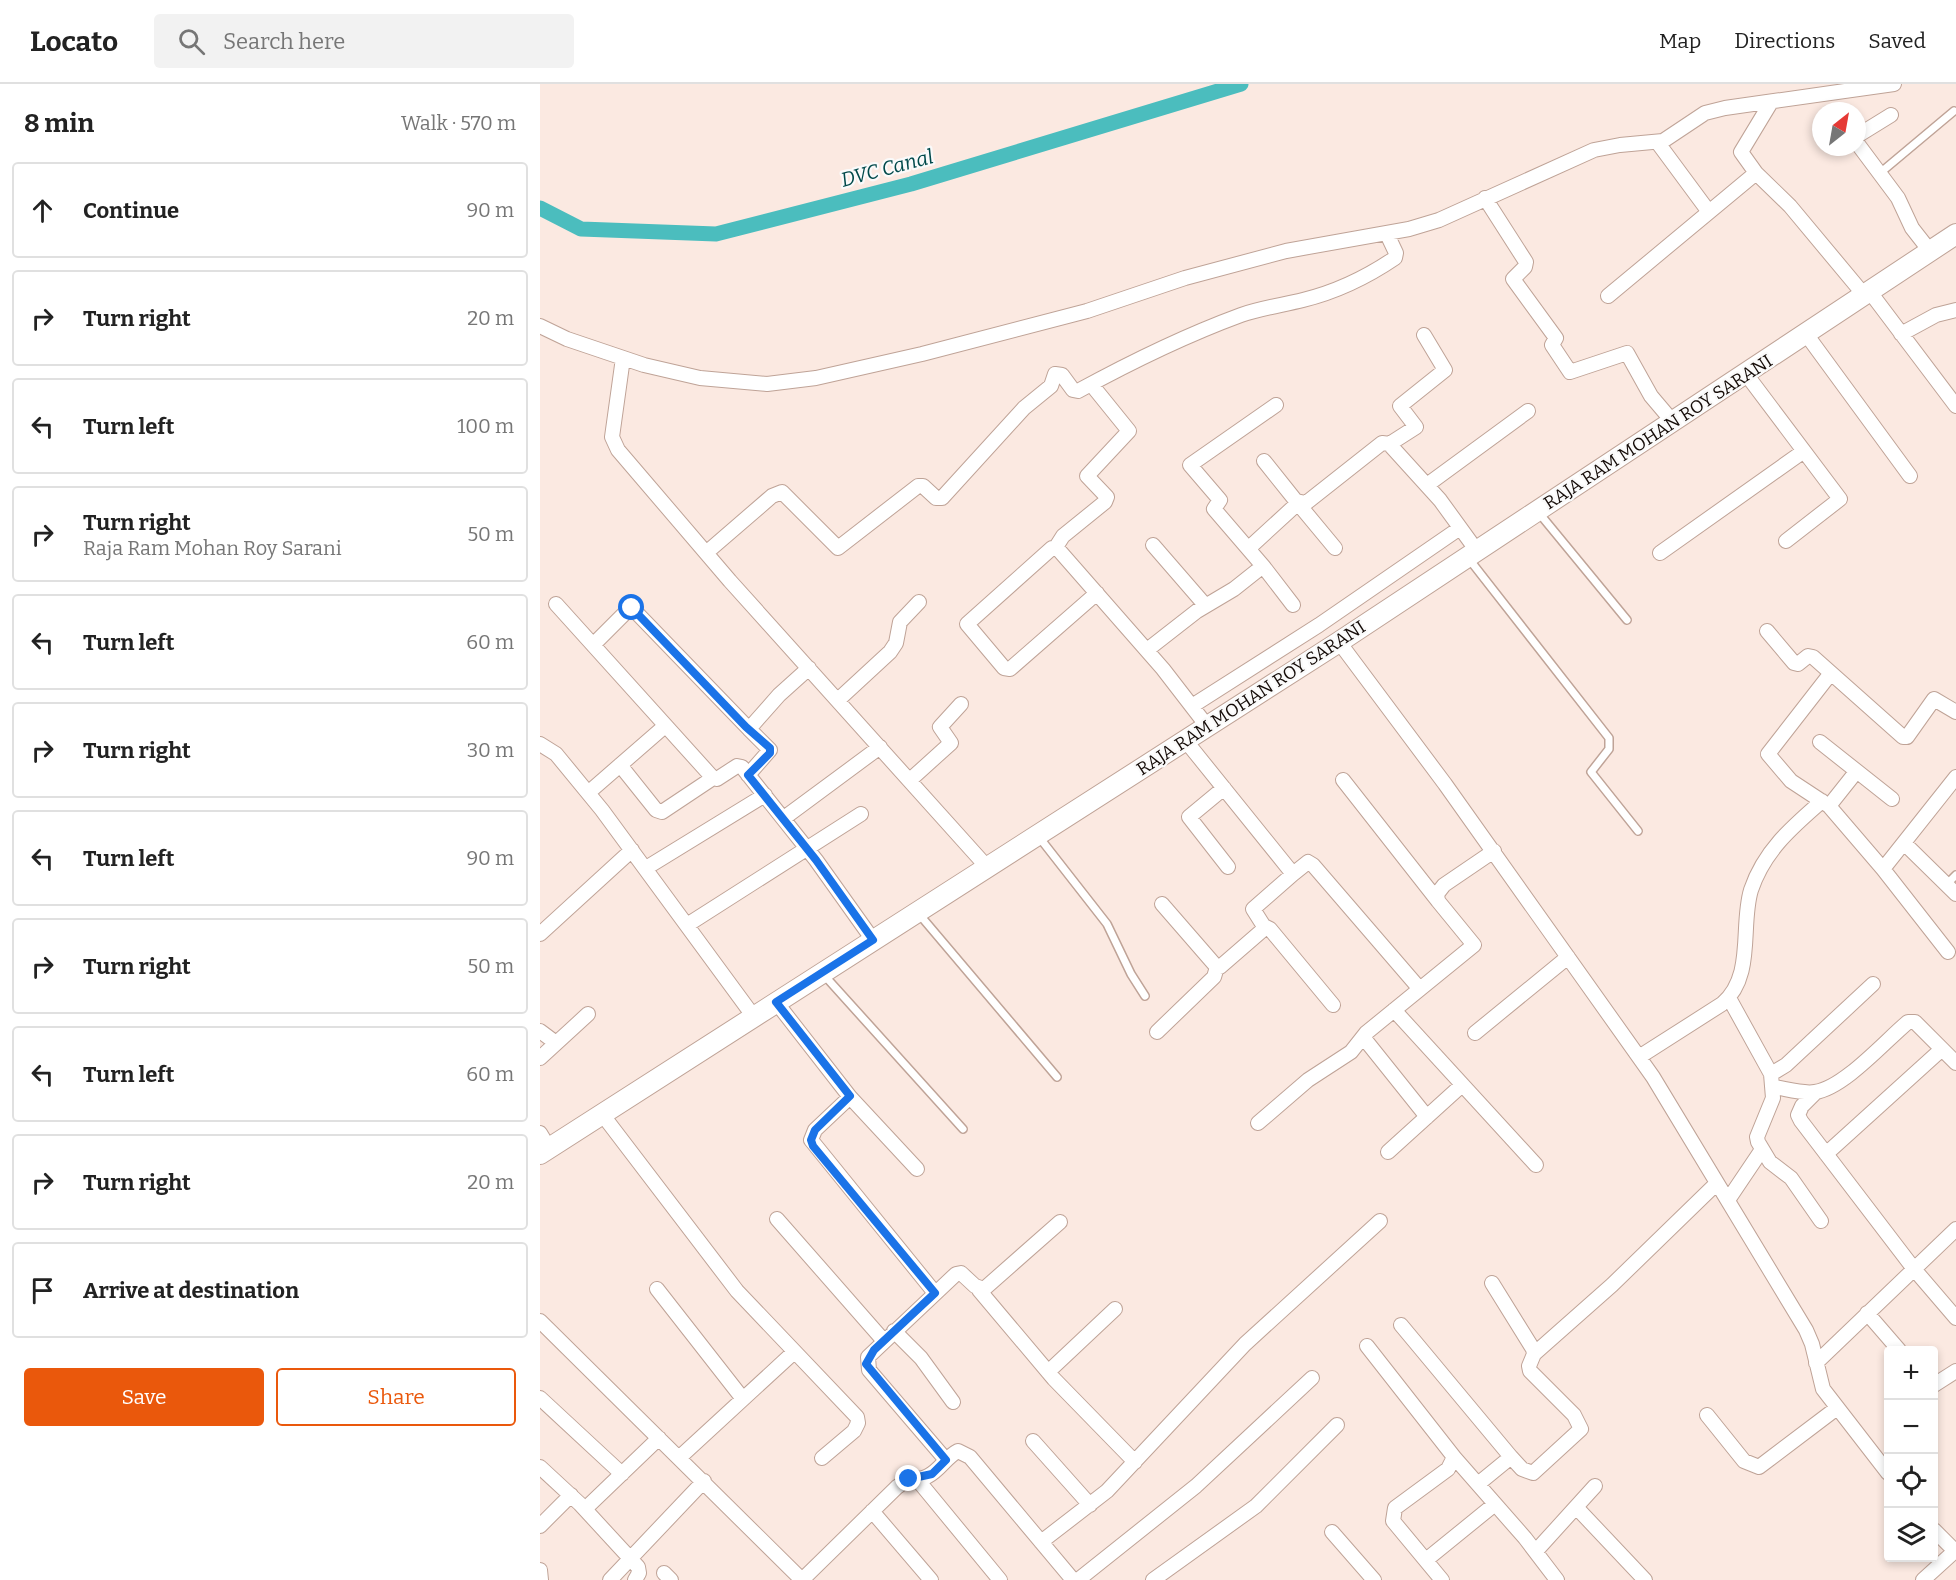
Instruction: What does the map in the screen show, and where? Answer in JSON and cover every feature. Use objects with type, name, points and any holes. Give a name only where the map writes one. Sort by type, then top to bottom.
[{"type":"street","points":[[540,326],[567,339],[678,373],[733,382],[767,384],[816,378],[922,354],[1087,311],[1185,278],[1286,251],[1387,234],[1439,220],[1594,150],[1620,145],[1658,143],[1705,113],[1725,108],[1770,104],[1894,84]]},
{"type":"street","points":[[1770,104],[1741,152],[1756,173],[1790,206],[1901,334],[1956,406]]},
{"type":"street","points":[[1866,130],[1891,115]]},
{"type":"street","points":[[1658,143],[1709,212]]},
{"type":"street","points":[[1866,155],[1898,198],[1912,228],[1930,251]]},
{"type":"street","points":[[1608,296],[1756,173]]},
{"type":"street","points":[[1485,198],[1526,262],[1525,267],[1513,279],[1556,338],[1552,345],[1570,372],[1627,353],[1651,396],[1673,422]]},
{"type":"street","points":[[706,553],[772,496],[782,492],[838,548],[918,486],[923,486],[936,498],[942,498],[1024,408],[1051,386],[1055,374],[1062,375],[1075,391],[1189,335],[1243,315],[1306,299],[1348,284],[1377,270],[1396,256],[1387,234]]},
{"type":"street","name":"RAJA RAM MOHAN ROY SARANI","points":[[543,1145],[602,1114],[1339,642],[1956,234]]},
{"type":"street","points":[[1901,334],[1936,315],[1956,310]]},
{"type":"street","points":[[1806,334],[1910,476]]},
{"type":"street","points":[[1297,502],[1311,501],[1382,443],[1390,444],[1416,427],[1400,406],[1445,370],[1424,335]]},
{"type":"street","points":[[623,358],[612,437],[614,443],[706,553],[987,867]]},
{"type":"street","points":[[1746,374],[1840,499],[1786,541]]},
{"type":"street","points":[[1091,384],[1129,431],[1088,476],[1107,497],[1105,502],[1063,536],[1056,547],[967,624],[1004,668],[1010,669],[1097,593]]},
{"type":"street","points":[[1276,405],[1190,465],[1220,500],[1214,509],[1249,548],[1293,605]]},
{"type":"street","points":[[1427,485],[1528,411]]},
{"type":"street","points":[[1390,444],[1427,485],[1460,528],[1472,554]]},
{"type":"street","points":[[1660,553],[1804,451]]},
{"type":"street","points":[[1264,461],[1335,548]]},
{"type":"street","points":[[1249,548],[1297,502]]},
{"type":"street","points":[[1192,705],[1319,625],[1460,528]]},
{"type":"street","points":[[1153,545],[1205,605]]},
{"type":"street","points":[[1056,547],[1147,650],[1208,726]]},
{"type":"street","points":[[1147,650],[1205,605],[1234,589],[1263,566]]},
{"type":"street","points":[[838,700],[890,652],[896,643],[900,622],[919,602]]},
{"type":"street","points":[[556,604],[713,778]]},
{"type":"street","points":[[593,645],[628,609],[632,608],[770,750],[748,775]]},
{"type":"street","points":[[1767,631],[1794,663],[1798,664],[1811,656],[1905,738],[1934,699],[1956,712]]},
{"type":"street","points":[[1339,642],[1494,851],[1639,1057],[1806,1330],[1823,1389],[1884,1468]]},
{"type":"street","points":[[749,729],[779,695],[809,668]]},
{"type":"street","points":[[1831,674],[1768,754],[1791,781],[1826,803],[1883,868],[1948,952]]},
{"type":"street","points":[[910,780],[951,743],[939,728],[961,704]]},
{"type":"street","points":[[588,793],[665,726]]},
{"type":"street","points":[[1185,740],[1293,874]]},
{"type":"street","points":[[1820,742],[1892,799]]},
{"type":"street","points":[[540,744],[556,754],[588,793],[646,868],[754,1017]]},
{"type":"street","points":[[784,818],[880,747]]},
{"type":"street","points":[[620,765],[651,804],[662,812],[713,778],[717,779],[737,766],[748,775],[784,818],[873,940]]},
{"type":"street","points":[[1639,1057],[1729,998],[1734,992],[1746,951],[1747,907],[1757,875],[1783,835],[1826,803],[1856,772]]},
{"type":"street","points":[[1883,868],[1956,777]]},
{"type":"street","points":[[1258,1123],[1308,1080],[1351,1052],[1363,1037],[1419,988],[1474,945],[1343,780]]},
{"type":"street","points":[[1224,788],[1189,817],[1228,867]]},
{"type":"street","points":[[646,868],[765,795]]},
{"type":"street","points":[[687,926],[861,814]]},
{"type":"street","points":[[1904,843],[1953,885]]},
{"type":"street","points":[[540,934],[632,850]]},
{"type":"street","points":[[1438,901],[1439,890],[1494,851]]},
{"type":"street","points":[[1333,1005],[1253,909],[1308,862],[1313,864],[1419,988]]},
{"type":"street","points":[[1162,904],[1217,967]]},
{"type":"street","points":[[1157,1032],[1214,976],[1217,967],[1266,927]]},
{"type":"street","points":[[1475,1033],[1568,957]]},
{"type":"street","points":[[1772,1081],[1786,1065],[1874,984]]},
{"type":"street","points":[[1729,998],[1772,1081],[1771,1105],[1757,1137],[1761,1151],[1791,1178],[1821,1221]]},
{"type":"street","points":[[776,1002],[850,1096],[916,1169]]},
{"type":"street","points":[[1394,1010],[1536,1165]]},
{"type":"street","points":[[540,1058],[588,1014]]},
{"type":"street","points":[[1956,1063],[1915,1022],[1908,1022],[1838,1082],[1816,1092],[1802,1106],[1798,1115],[1914,1269],[1956,1318]]},
{"type":"street","points":[[540,1031],[556,1043]]},
{"type":"street","points":[[1363,1037],[1427,1117]]},
{"type":"street","points":[[1826,1154],[1942,1048]]},
{"type":"street","points":[[1772,1081],[1816,1092]]},
{"type":"street","points":[[1388,1152],[1462,1084]]},
{"type":"street","points":[[850,1096],[815,1130],[811,1140],[935,1293]]},
{"type":"street","points":[[602,1114],[711,1260],[794,1353],[856,1417],[858,1423],[854,1431],[822,1458]]},
{"type":"street","points":[[1728,1200],[1761,1151]]},
{"type":"street","points":[[1401,1325],[1511,1457],[1522,1469],[1533,1473],[1581,1429],[1574,1415],[1530,1371],[1529,1366],[1534,1354],[1606,1291],[1717,1183]]},
{"type":"street","points":[[777,1219],[889,1336],[921,1358],[953,1402]]},
{"type":"street","points":[[1041,1542],[1090,1505],[1135,1462],[1245,1344],[1380,1221]]},
{"type":"street","points":[[979,1290],[984,1289],[1060,1222]]},
{"type":"street","points":[[1816,1363],[1956,1229]]},
{"type":"street","points":[[946,1460],[869,1370],[868,1357],[956,1274],[961,1273],[979,1290],[1048,1372],[1135,1462]]},
{"type":"street","points":[[1491,1283],[1528,1339],[1534,1354]]},
{"type":"street","points":[[657,1289],[743,1400]]},
{"type":"street","points":[[1048,1372],[1115,1309]]},
{"type":"street","points":[[1867,1313],[1896,1346]]},
{"type":"street","points":[[540,1321],[680,1457],[797,1578],[904,1481],[932,1474],[958,1451],[970,1457],[1073,1580]]},
{"type":"street","points":[[1367,1346],[1454,1457],[1536,1551],[1557,1580]]},
{"type":"street","points":[[680,1457],[794,1353]]},
{"type":"street","points":[[1938,1382],[1956,1371]]},
{"type":"street","points":[[1078,1580],[1196,1486],[1312,1378]]},
{"type":"street","points":[[540,1398],[621,1474]]},
{"type":"street","points":[[1707,1415],[1744,1461],[1759,1467],[1837,1408]]},
{"type":"street","points":[[1153,1580],[1256,1506],[1337,1425]]},
{"type":"street","points":[[585,1509],[659,1438]]},
{"type":"street","points":[[1033,1441],[1090,1505]]},
{"type":"street","points":[[1442,1580],[1393,1521],[1392,1513],[1402,1502],[1448,1468],[1454,1457]]},
{"type":"street","points":[[1478,1484],[1511,1457]]},
{"type":"street","points":[[540,1467],[585,1509],[630,1558],[639,1573],[635,1580]]},
{"type":"street","points":[[916,1478],[1000,1580]]},
{"type":"street","points":[[610,1580],[704,1481]]},
{"type":"street","points":[[1536,1551],[1595,1486]]},
{"type":"street","points":[[540,1526],[571,1495]]},
{"type":"street","points":[[1426,1560],[1495,1504]]},
{"type":"street","points":[[1576,1507],[1644,1580]]},
{"type":"street","points":[[872,1511],[931,1580]]},
{"type":"street","points":[[1332,1532],[1374,1580]]},
{"type":"street","points":[[1923,1580],[1955,1551],[1938,1534]]},
{"type":"street","points":[[540,1570],[541,1580]]},
{"type":"lane","points":[[1880,173],[1954,111]]},
{"type":"lane","points":[[1538,511],[1627,620]]},
{"type":"lane","points":[[1472,554],[1609,738],[1609,748],[1591,772],[1638,831]]},
{"type":"lane","points":[[1037,835],[1107,924],[1131,974],[1145,996]]},
{"type":"lane","points":[[917,912],[1057,1077]]},
{"type":"lane","points":[[822,973],[963,1129]]},
{"type":"waterway","name":"DVC Canal","points":[[540,208],[581,229],[716,234],[911,184],[1241,84]]},
{"type":"route","points":[[632,608],[746,727],[770,748],[770,753],[748,775],[816,860],[873,940],[776,1002],[850,1096],[815,1130],[811,1140],[813,1146],[935,1293],[874,1350],[866,1364],[946,1460],[932,1474],[924,1478],[909,1479]]}]
